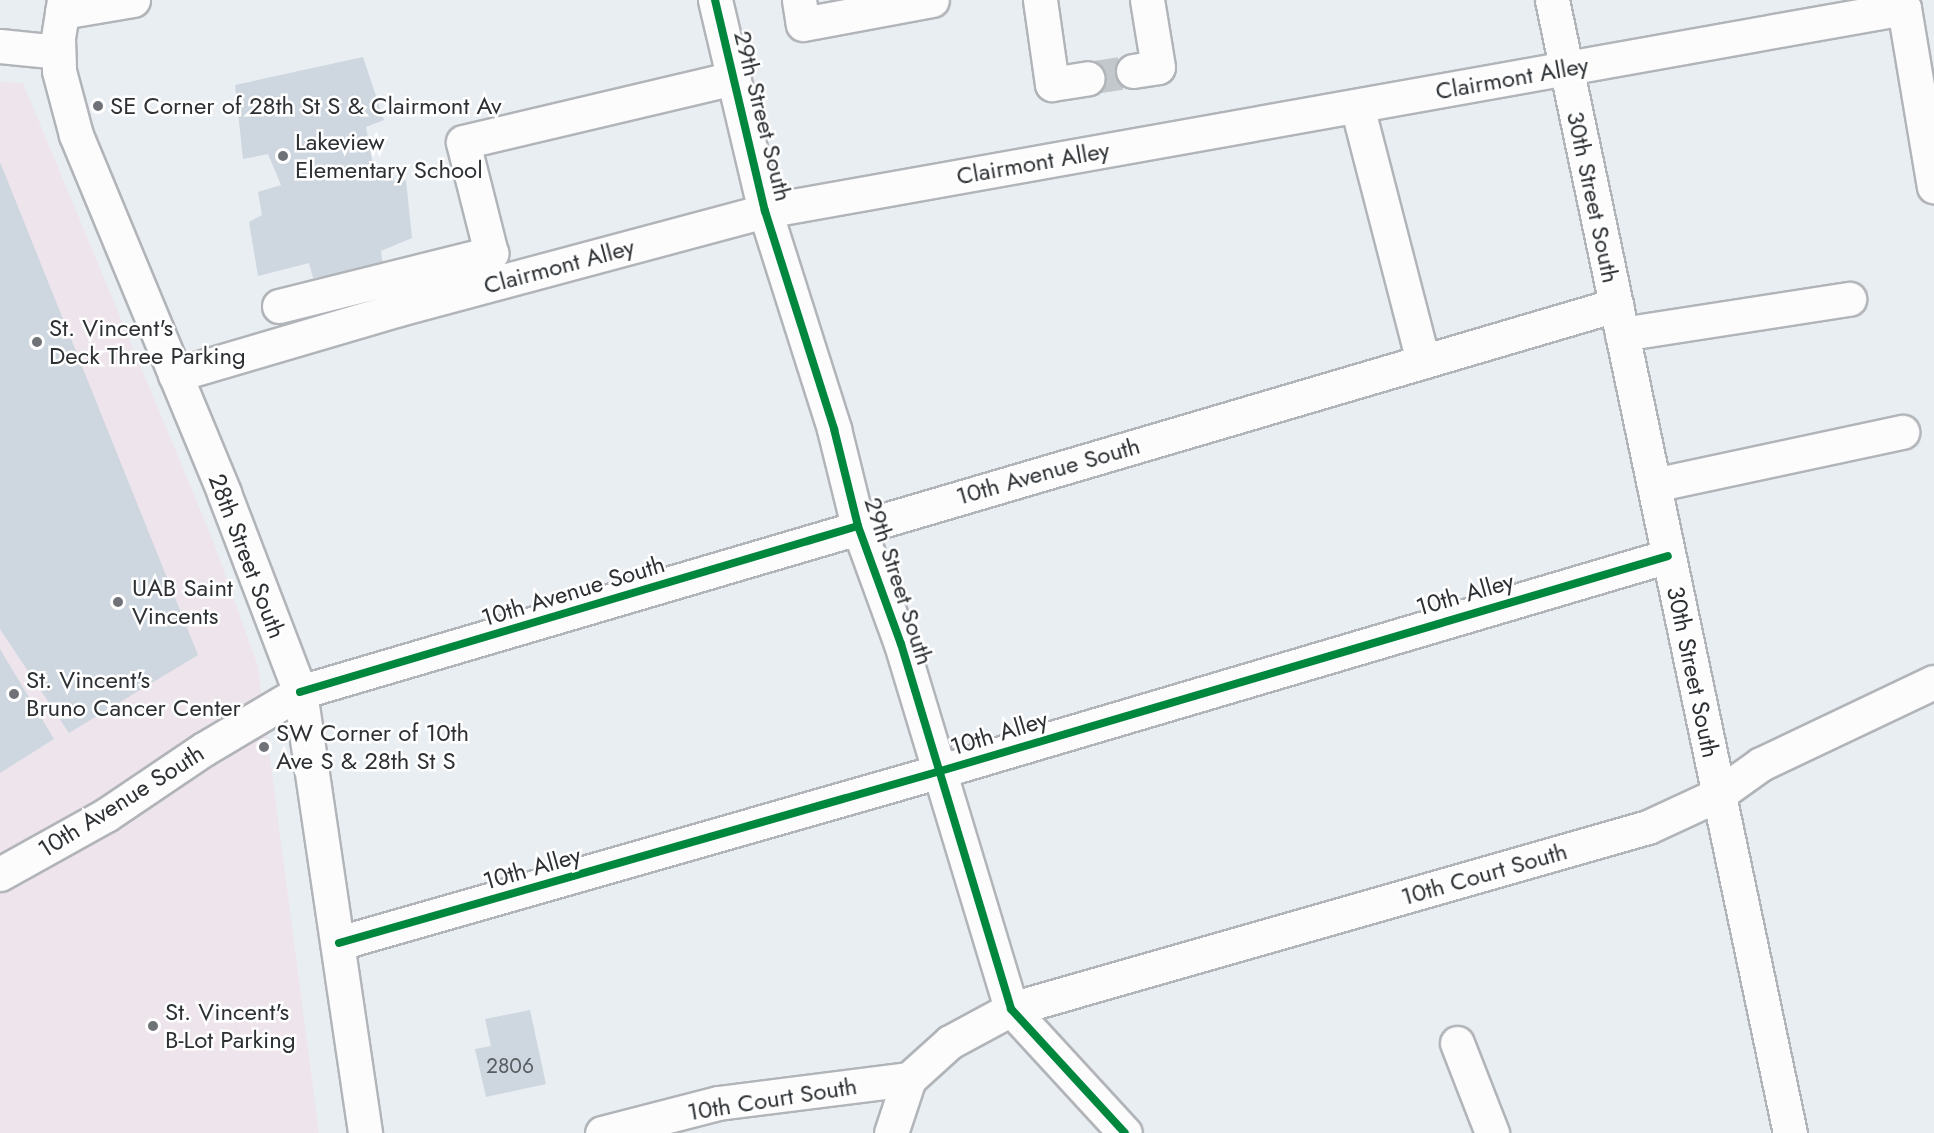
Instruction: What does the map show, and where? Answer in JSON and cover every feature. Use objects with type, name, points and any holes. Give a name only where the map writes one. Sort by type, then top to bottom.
[{"type":"street","points":[[63,6],[133,0]]},
{"type":"street","name":"29th Street South","points":[[715,0],[765,211],[834,429],[858,526],[901,644],[937,772],[1011,1009],[1125,1133]]},
{"type":"street","points":[[799,0],[804,24],[932,0]]},
{"type":"street","points":[[1040,0],[1052,84],[1088,78]]},
{"type":"street","points":[[1133,71],[1158,67],[1147,0]]},
{"type":"street","name":"30th Street South","points":[[1552,0],[1790,1133]]},
{"type":"street","name":"28th Street South","points":[[63,6],[58,52],[64,96],[76,135],[175,375],[300,692],[339,943],[365,1133]]},
{"type":"street","name":"Clairmont Alley","points":[[175,375],[399,309],[765,211],[1904,8],[1934,187]]},
{"type":"street","points":[[0,46],[58,52]]},
{"type":"street","points":[[279,306],[491,253],[463,142],[733,78]]},
{"type":"street","points":[[1357,105],[1423,362]]},
{"type":"street","name":"10th Avenue South","points":[[0,874],[106,815],[204,749],[300,692],[858,526],[1423,362],[1619,320],[1849,299]]},
{"type":"street","points":[[1654,485],[1902,432]]},
{"type":"street","name":"10th Alley","points":[[339,943],[937,772],[1668,556]]},
{"type":"street","name":"10th Court South","points":[[602,1133],[640,1128],[718,1103],[909,1079],[950,1042],[1011,1009],[1648,827],[1719,794],[1761,764],[1934,682]]},
{"type":"street","points":[[1457,1043],[1492,1133]]},
{"type":"street","points":[[891,1133],[909,1079]]},
{"type":"shaded area","name":"UAB Saint Vincents","points":[[0,82],[23,83],[212,538],[258,666],[319,1133],[0,1133]]},
{"type":"building","points":[[363,57],[384,120],[366,127],[374,170],[391,165],[395,184],[406,180],[412,238],[381,251],[383,266],[313,278],[309,263],[258,276],[249,222],[262,215],[258,192],[281,185],[268,154],[243,159],[235,85]]},
{"type":"building","name":"St. Vincent's Deck Three Parking","points":[[0,162],[198,655],[69,733],[0,629]]},
{"type":"building","name":"St. Vincent's Bruno Cancer Center","points":[[0,649],[54,739],[0,773]]},
{"type":"building","points":[[530,1010],[546,1084],[486,1097],[475,1049],[491,1046],[485,1019]]},
{"type":"tunnel","points":[[1088,78],[1133,71]]},
{"type":"cycle path","points":[[715,0],[765,211],[834,429],[858,526],[901,644],[1011,1009],[1125,1133]]},
{"type":"cycle path","points":[[300,692],[858,526]]},
{"type":"cycle path","points":[[339,943],[937,772],[1668,556]]},
{"type":"place","name":"SE Corner of 28th St S & Clairmont Av","points":[[98,106]]},
{"type":"place","name":"Lakeview Elementary School","points":[[283,156]]},
{"type":"place","name":"St. Vincent's Deck Three Parking","points":[[37,342]]},
{"type":"place","name":"UAB Saint Vincents","points":[[118,602]]},
{"type":"place","name":"St. Vincent's Bruno Cancer Center","points":[[14,694]]},
{"type":"place","name":"SW Corner of 10th Ave S & 28th St S","points":[[264,747]]},
{"type":"place","name":"St. Vincent's B-Lot Parking","points":[[153,1026]]}]
